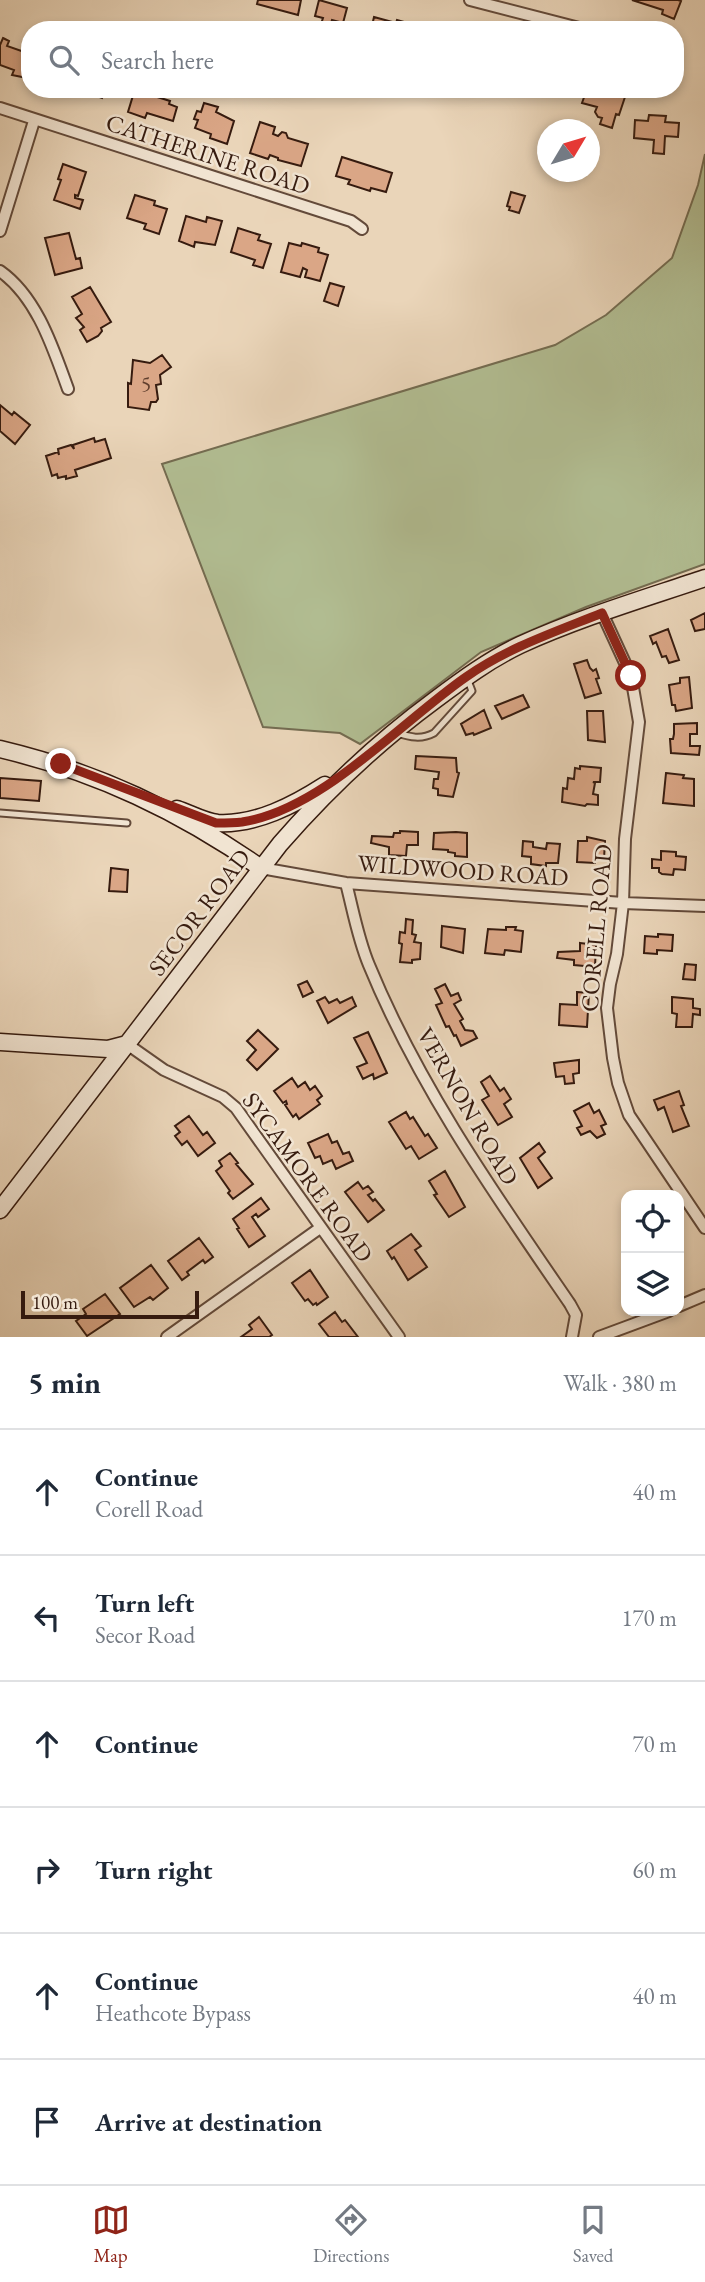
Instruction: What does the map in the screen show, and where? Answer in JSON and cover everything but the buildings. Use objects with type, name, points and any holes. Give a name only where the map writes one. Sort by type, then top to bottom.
[{"type":"main road","name":"SECOR ROAD","points":[[0,1210],[261,868],[311,808],[354,766],[466,676],[521,645],[602,613],[705,578]]},
{"type":"main road","points":[[0,748],[61,764],[216,823],[243,822],[268,815],[299,801],[354,766]]},
{"type":"main road","points":[[134,793],[237,851],[261,868]]},
{"type":"main road","points":[[0,1042],[108,1049],[127,1044]]},
{"type":"street","points":[[470,0],[552,21]]},
{"type":"street","name":"CATHERINE ROAD","points":[[0,108],[351,221],[362,229]]},
{"type":"street","points":[[0,231],[34,121]]},
{"type":"street","points":[[0,271],[26,297],[38,318],[68,389]]},
{"type":"street","name":"CORELL ROAD","points":[[602,613],[631,676],[639,722],[625,839],[623,903],[607,1008],[618,1083],[629,1115],[705,1228]]},
{"type":"street","name":"WILDWOOD ROAD","points":[[261,868],[346,883],[623,903],[705,906]]},
{"type":"street","name":"VERNON ROAD","points":[[346,883],[368,963],[401,1034],[433,1094],[501,1203],[570,1304],[576,1315],[572,1337]]},
{"type":"street","name":"SYCAMORE ROAD","points":[[127,1044],[164,1070],[223,1097],[236,1108],[399,1337]]},
{"type":"street","points":[[167,1337],[320,1228]]},
{"type":"street","points":[[684,1304],[705,1295]]},
{"type":"street","points":[[599,1337],[658,1316]]},
{"type":"lane","points":[[394,733],[415,738],[434,733],[472,691],[466,676]]},
{"type":"lane","points":[[0,813],[127,823]]},
{"type":"green space","points":[[705,154],[705,564],[586,607],[481,652],[360,744],[340,733],[263,727],[162,464],[555,345],[606,315],[672,258],[698,185]]},
{"type":"route","points":[[61,764],[216,823],[243,822],[268,815],[313,793],[354,766],[418,713],[488,662],[521,645],[602,613],[631,676]]}]
